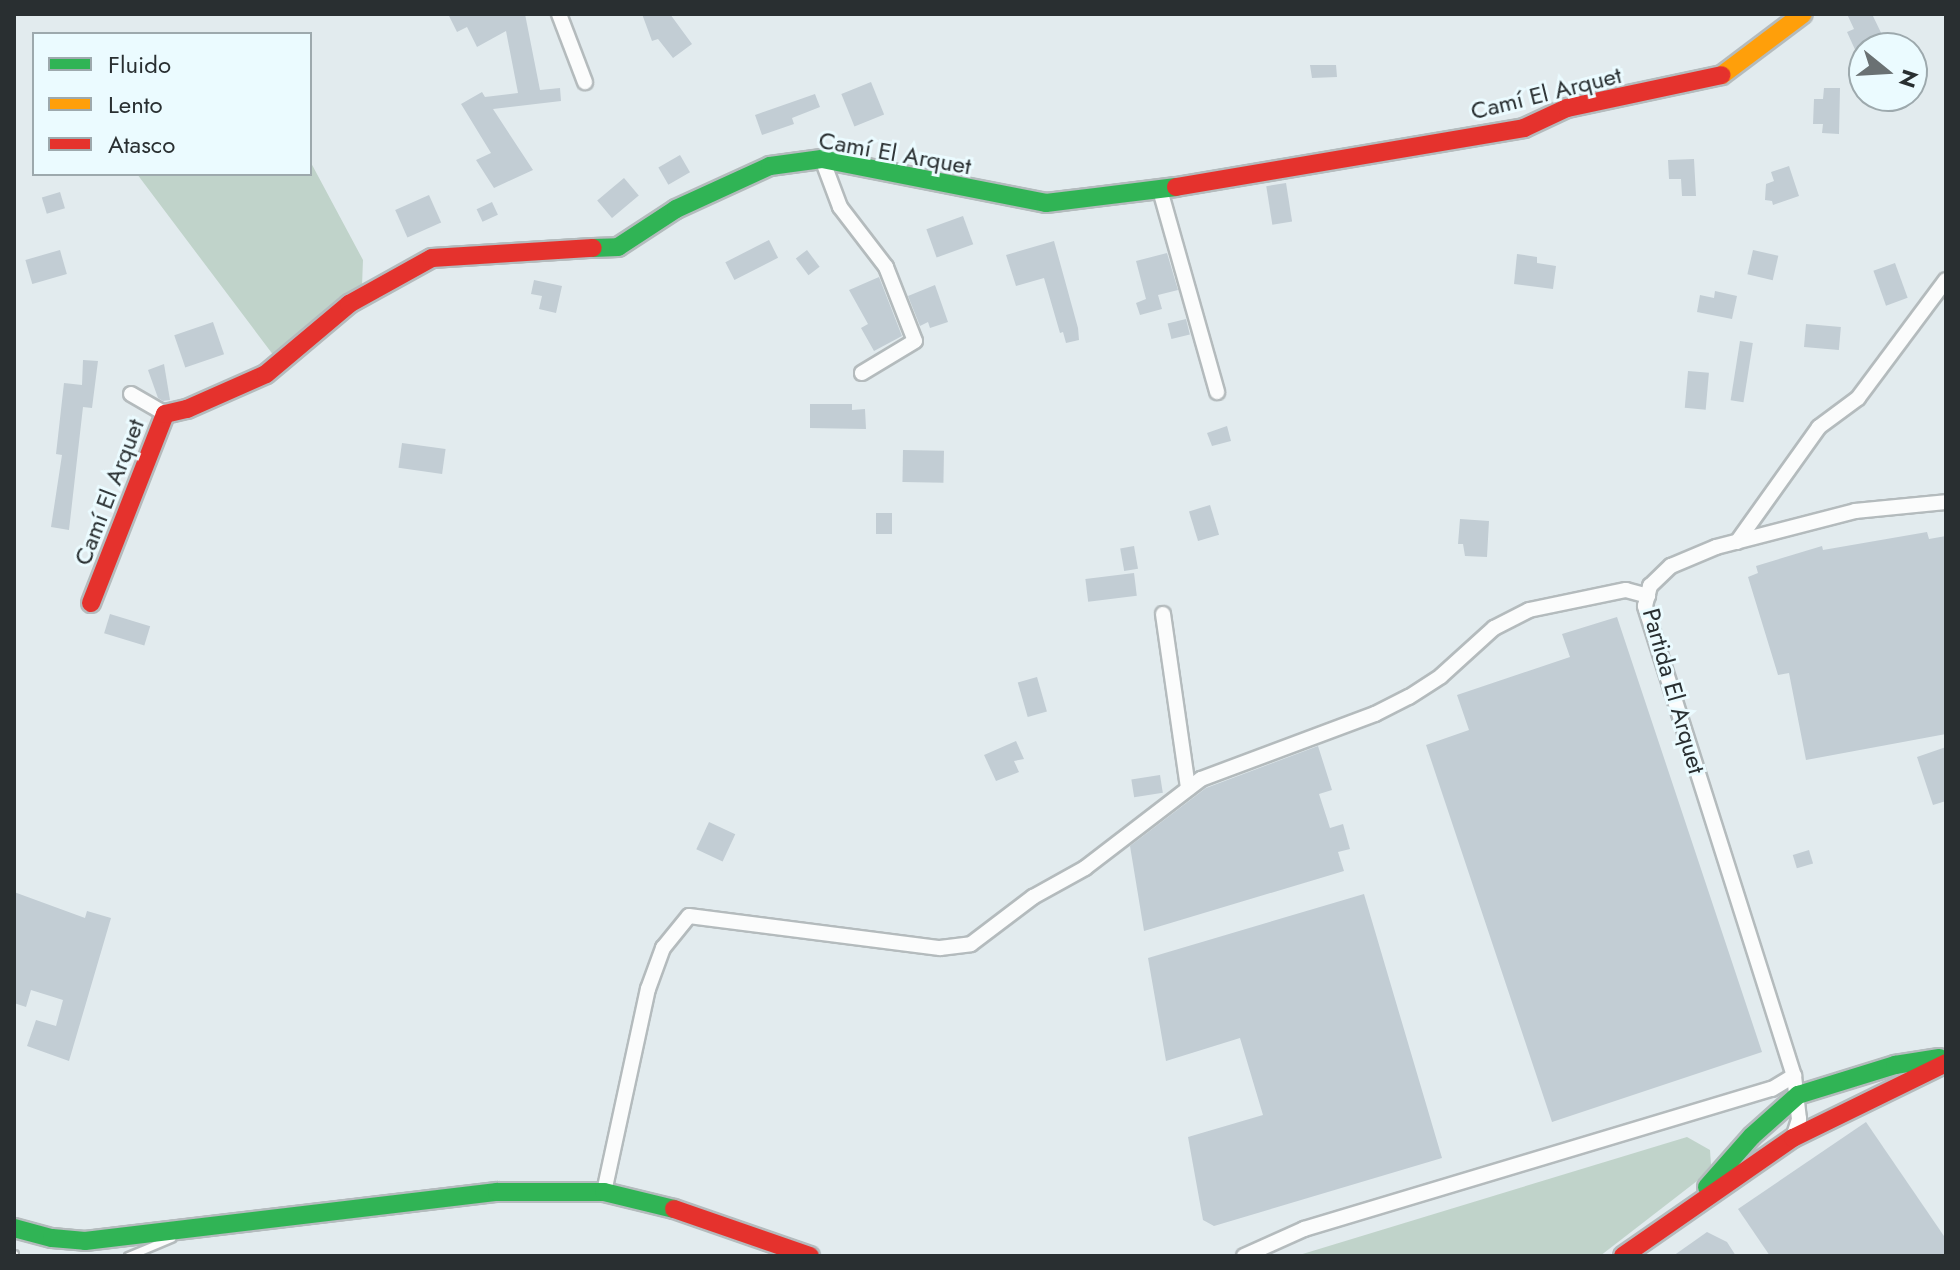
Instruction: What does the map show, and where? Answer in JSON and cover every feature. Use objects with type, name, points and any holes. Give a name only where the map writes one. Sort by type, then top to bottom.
[{"type":"street","points":[[559,14],[585,82]]},
{"type":"street","name":"Camí El Arquet","points":[[91,603],[165,414],[187,409],[266,374],[349,304],[432,258],[618,247],[676,209],[770,166],[822,159],[1046,203],[1160,190],[1524,128],[1567,108],[1728,74],[1803,14]]},
{"type":"street","points":[[822,159],[840,207],[886,267],[915,341],[862,373]]},
{"type":"street","points":[[1160,190],[1217,392]]},
{"type":"street","points":[[1737,542],[1819,427],[1858,398],[1946,280]]},
{"type":"street","points":[[131,394],[165,414]]},
{"type":"street","name":"Partida El Arquet","points":[[1793,1138],[1799,1119],[1794,1076],[1645,606],[1650,586],[1671,566],[1737,542],[1855,511],[1946,502]]},
{"type":"street","points":[[604,1192],[648,989],[663,948],[689,916],[940,948],[971,944],[1033,897],[1085,868],[1188,788],[1223,769],[1375,714],[1409,697],[1441,676],[1494,628],[1529,610],[1626,590],[1648,596]]},
{"type":"street","points":[[1163,614],[1188,788]]},
{"type":"street","points":[[1688,1208],[1752,1136],[1798,1095],[1895,1065],[1946,1060]]},
{"type":"street","points":[[1623,1256],[1793,1138],[1946,1060]]},
{"type":"street","points":[[1244,1256],[1304,1229],[1772,1089],[1794,1076]]},
{"type":"street","points":[[14,1228],[52,1238],[85,1241],[497,1192],[604,1192],[702,1217],[810,1256]]},
{"type":"lane","points":[[128,1256],[188,1231]]},
{"type":"green space","points":[[312,165],[363,260],[362,286],[274,356],[139,176],[312,176]]},
{"type":"green space","points":[[1687,1137],[1710,1150],[1711,1165],[1697,1181],[1600,1256],[1296,1256]]},
{"type":"building","points":[[448,14],[525,14],[540,90],[560,88],[561,101],[493,109],[533,170],[494,188],[476,160],[491,153],[461,104],[482,92],[485,97],[518,93],[506,31],[477,47],[467,27],[457,32]]},
{"type":"building","points":[[642,14],[670,14],[692,44],[673,58],[658,39],[652,41]]},
{"type":"building","points":[[1847,14],[1872,14],[1881,32],[1848,34],[1847,32],[1854,29]]},
{"type":"building","points":[[1310,65],[1336,65],[1337,77],[1312,78]]},
{"type":"building","points":[[871,82],[884,114],[854,126],[841,94]]},
{"type":"building","points":[[1824,88],[1840,88],[1839,134],[1822,133],[1823,124],[1813,124],[1814,99],[1823,99]]},
{"type":"building","points":[[815,94],[820,107],[792,118],[794,124],[762,135],[755,115]]},
{"type":"building","points":[[680,155],[690,172],[668,185],[658,168]]},
{"type":"building","points":[[1694,159],[1696,196],[1682,196],[1681,179],[1669,179],[1668,160]]},
{"type":"building","points":[[1789,166],[1799,196],[1773,205],[1772,201],[1765,200],[1766,184],[1774,181],[1771,172]]},
{"type":"building","points":[[624,178],[639,196],[612,218],[597,200]]},
{"type":"building","points":[[1286,183],[1292,222],[1272,225],[1266,186]]},
{"type":"building","points":[[60,192],[65,208],[47,214],[42,198]]},
{"type":"building","points":[[429,195],[441,222],[407,237],[395,210]]},
{"type":"building","points":[[492,202],[498,215],[483,222],[477,209]]},
{"type":"building","points":[[963,216],[973,244],[937,258],[926,229]]},
{"type":"building","points":[[769,240],[778,258],[734,280],[725,262]]},
{"type":"building","points":[[1054,241],[1078,328],[1079,340],[1066,343],[1063,332],[1060,333],[1044,278],[1016,286],[1006,255]]},
{"type":"building","points":[[60,250],[67,274],[32,284],[25,260]]},
{"type":"building","points":[[807,250],[820,267],[808,275],[796,258]]},
{"type":"building","points":[[1753,250],[1778,256],[1773,280],[1747,274]]},
{"type":"building","points":[[1167,253],[1178,290],[1158,295],[1162,309],[1140,315],[1136,303],[1146,299],[1136,261]]},
{"type":"building","points":[[1517,254],[1537,257],[1537,263],[1556,266],[1553,289],[1514,284]]},
{"type":"building","points":[[1895,263],[1908,298],[1886,306],[1873,271]]},
{"type":"building","points":[[879,277],[902,336],[874,351],[861,328],[868,324],[849,290]]},
{"type":"building","points":[[534,280],[562,286],[556,313],[539,309],[542,296],[531,294]]},
{"type":"building","points":[[935,285],[948,322],[930,328],[928,322],[920,326],[908,296]]},
{"type":"building","points":[[1715,291],[1737,296],[1732,319],[1697,312],[1700,295],[1714,298]]},
{"type":"building","points":[[1186,319],[1190,335],[1171,339],[1168,324]]},
{"type":"building","points":[[213,322],[224,354],[185,367],[174,335]]},
{"type":"building","points":[[1806,324],[1841,327],[1839,350],[1804,347]]},
{"type":"building","points":[[1740,341],[1753,343],[1743,402],[1731,400]]},
{"type":"building","points":[[83,360],[98,361],[92,408],[83,407],[69,530],[51,527],[62,455],[56,454],[64,383],[82,385]]},
{"type":"building","points":[[164,364],[170,400],[163,401],[158,398],[148,370]]},
{"type":"building","points":[[1688,371],[1709,373],[1706,410],[1685,408]]},
{"type":"building","points":[[810,404],[852,404],[852,410],[865,409],[866,429],[810,428]]},
{"type":"building","points":[[1227,426],[1231,441],[1212,446],[1207,433]]},
{"type":"building","points":[[402,443],[446,449],[442,474],[399,468]]},
{"type":"building","points":[[903,450],[944,451],[943,483],[902,482]]},
{"type":"building","points":[[1210,505],[1219,535],[1198,541],[1189,511]]},
{"type":"building","points":[[876,513],[892,513],[892,534],[876,534]]},
{"type":"building","points":[[1460,519],[1489,521],[1487,557],[1465,556],[1463,544],[1458,544]]},
{"type":"building","points":[[1927,532],[1929,539],[1946,536],[1946,734],[1806,760],[1789,673],[1778,675],[1748,577],[1758,573],[1756,566],[1822,546],[1823,550]]},
{"type":"building","points":[[1134,546],[1138,569],[1124,571],[1120,548]]},
{"type":"building","points":[[1134,573],[1137,596],[1088,602],[1085,579]]},
{"type":"building","points":[[110,614],[150,626],[144,645],[104,633]]},
{"type":"building","points":[[1617,617],[1762,1052],[1552,1122],[1426,745],[1469,730],[1457,695],[1570,657],[1562,634]]},
{"type":"building","points":[[1037,677],[1047,712],[1028,717],[1018,683]]},
{"type":"building","points":[[1016,741],[1024,759],[1014,761],[1019,772],[996,781],[984,755]]},
{"type":"building","points":[[1318,746],[1332,790],[1319,794],[1330,828],[1343,824],[1350,849],[1338,852],[1344,871],[1144,931],[1130,846],[1206,788]]},
{"type":"building","points":[[1946,747],[1946,801],[1933,805],[1917,757]]},
{"type":"building","points":[[1160,775],[1163,793],[1134,797],[1131,780]]},
{"type":"building","points":[[709,822],[735,834],[723,861],[696,849]]},
{"type":"building","points":[[1809,850],[1813,863],[1797,868],[1793,855]]},
{"type":"building","points":[[14,892],[85,918],[87,911],[111,918],[69,1061],[27,1046],[36,1020],[56,1026],[63,1000],[31,990],[26,1007],[14,1003]]},
{"type":"building","points":[[1364,894],[1442,1158],[1214,1226],[1203,1220],[1188,1137],[1263,1115],[1240,1038],[1166,1061],[1148,958]]},
{"type":"building","points":[[1866,1122],[1946,1239],[1946,1256],[1770,1256],[1738,1209]]},
{"type":"building","points":[[1707,1232],[1727,1242],[1736,1256],[1673,1256]]},
{"type":"traffic: fast","points":[[593,248],[618,247],[676,209],[770,166],[822,159],[1046,203],[1176,187]]},
{"type":"traffic: fast","points":[[1707,1187],[1752,1136],[1798,1095],[1895,1065],[1939,1058]]},
{"type":"traffic: fast","points":[[14,1228],[52,1238],[85,1241],[497,1192],[604,1192],[674,1209]]},
{"type":"traffic: slow","points":[[1722,75],[1803,14]]},
{"type":"traffic: jam","points":[[1176,187],[1524,128],[1567,108],[1722,75]]},
{"type":"traffic: jam","points":[[91,603],[165,414],[187,409],[266,374],[349,304],[432,258],[593,248]]},
{"type":"traffic: jam","points":[[1623,1256],[1793,1138],[1946,1063]]},
{"type":"traffic: jam","points":[[674,1209],[810,1256]]}]
